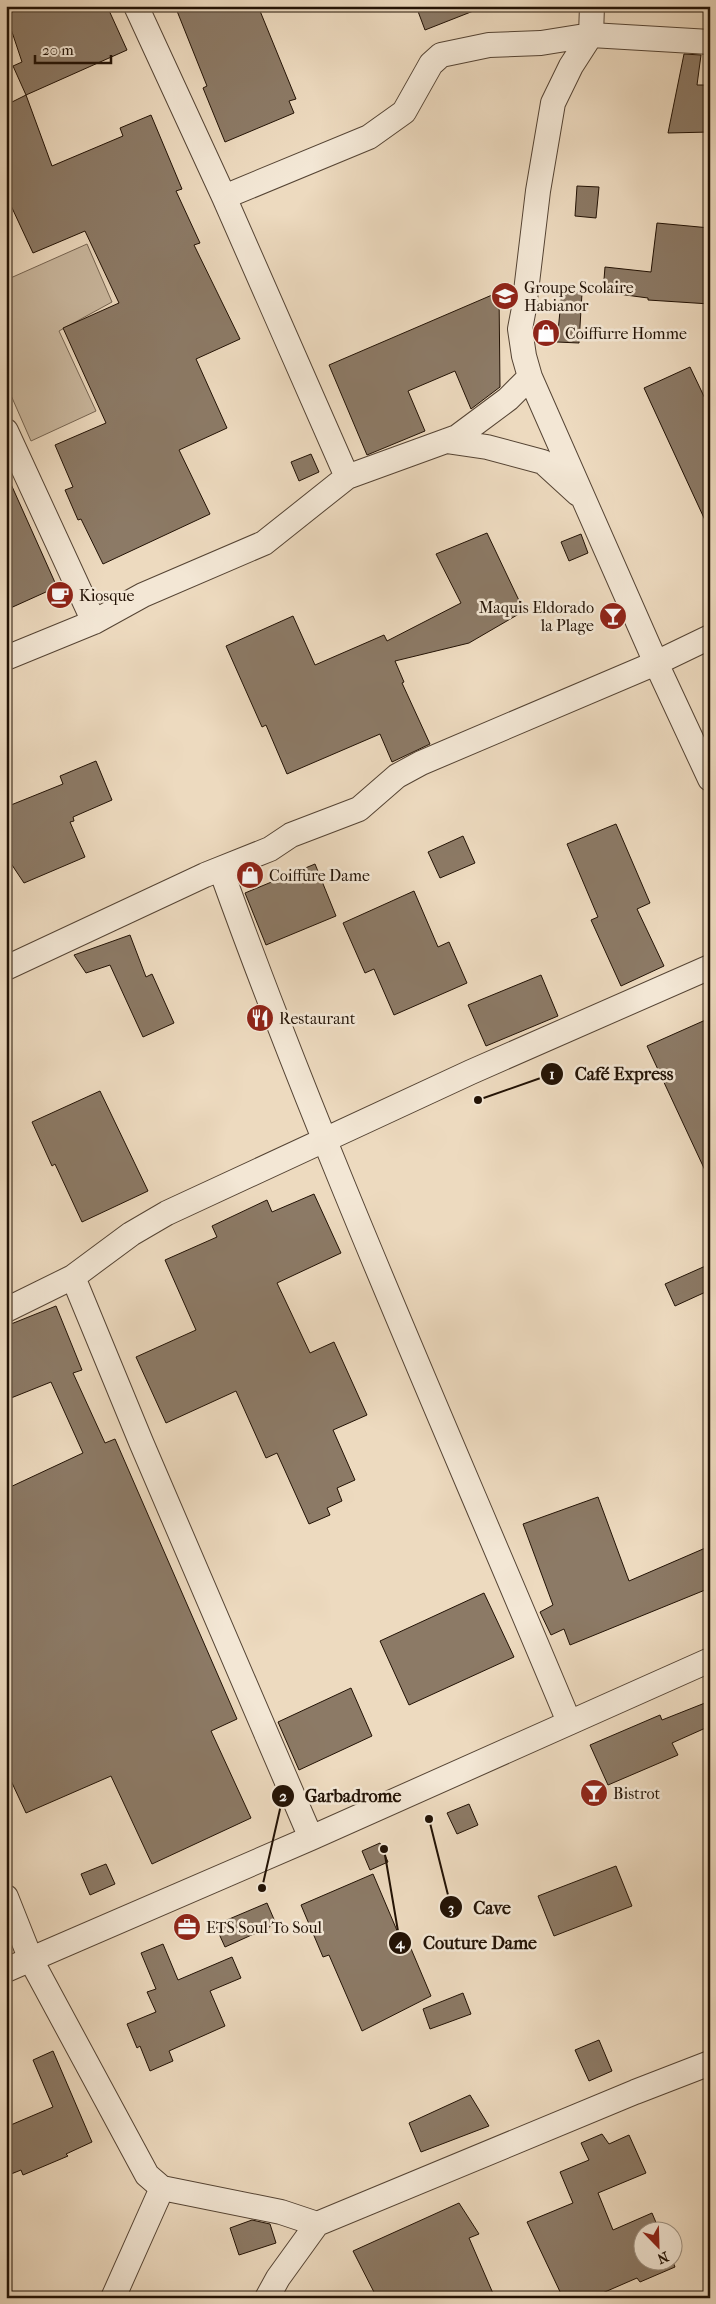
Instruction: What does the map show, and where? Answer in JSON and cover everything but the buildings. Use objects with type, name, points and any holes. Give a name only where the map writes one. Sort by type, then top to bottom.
[{"type":"street","points":[[136,6],[224,197],[347,477]]},
{"type":"street","points":[[592,6],[591,35],[571,66],[553,103],[538,191],[520,329],[524,356],[530,377],[583,498],[710,779]]},
{"type":"street","points":[[224,197],[368,137],[388,125],[404,112],[431,64],[441,55],[489,45],[541,43],[591,35],[710,42]]},
{"type":"street","points":[[6,658],[94,622],[143,594],[264,543],[347,477],[456,437],[508,399],[530,377]]},
{"type":"street","points":[[6,431],[94,622]]},
{"type":"street","points":[[446,441],[487,447],[543,462],[583,498]]},
{"type":"street","points":[[6,968],[206,875],[270,849],[291,835],[359,809],[397,776],[420,763],[656,663],[710,637]]},
{"type":"street","points":[[221,870],[251,953],[325,1139],[569,1722]]},
{"type":"street","points":[[6,1310],[73,1277],[131,1234],[167,1213],[325,1139],[710,967]]},
{"type":"street","points":[[73,1277],[145,1452],[311,1838]]},
{"type":"street","points":[[6,1970],[311,1838],[710,1660]]},
{"type":"street","points":[[6,1897],[31,1960],[147,2175],[162,2188],[281,2212],[317,2224]]},
{"type":"street","points":[[267,2298],[278,2278],[317,2224],[635,2092],[710,2063]]},
{"type":"street","points":[[114,2298],[162,2188]]},
{"type":"shaded area","points":[[87,244],[112,302],[59,331],[96,411],[31,441],[6,384],[6,280]]},
{"type":"place","name":"Groupe Scolaire Habianor","points":[[505,296]]},
{"type":"place","name":"Coiffurre Homme","points":[[546,333]]},
{"type":"place","name":"Kiosque","points":[[60,595]]},
{"type":"place","name":"Maquis Eldorado la Plage","points":[[613,616]]},
{"type":"place","name":"Coiffure Dame","points":[[250,875]]},
{"type":"place","name":"Restaurant","points":[[260,1018]]},
{"type":"place","name":"Café Express","points":[[478,1100]]},
{"type":"place","name":"Bistrot","points":[[594,1793]]},
{"type":"place","name":"Cave","points":[[429,1819]]},
{"type":"place","name":"Couture Dame","points":[[384,1849]]},
{"type":"place","name":"Garbadrome","points":[[262,1888]]},
{"type":"place","name":"ETS Soul To Soul","points":[[187,1927]]}]
